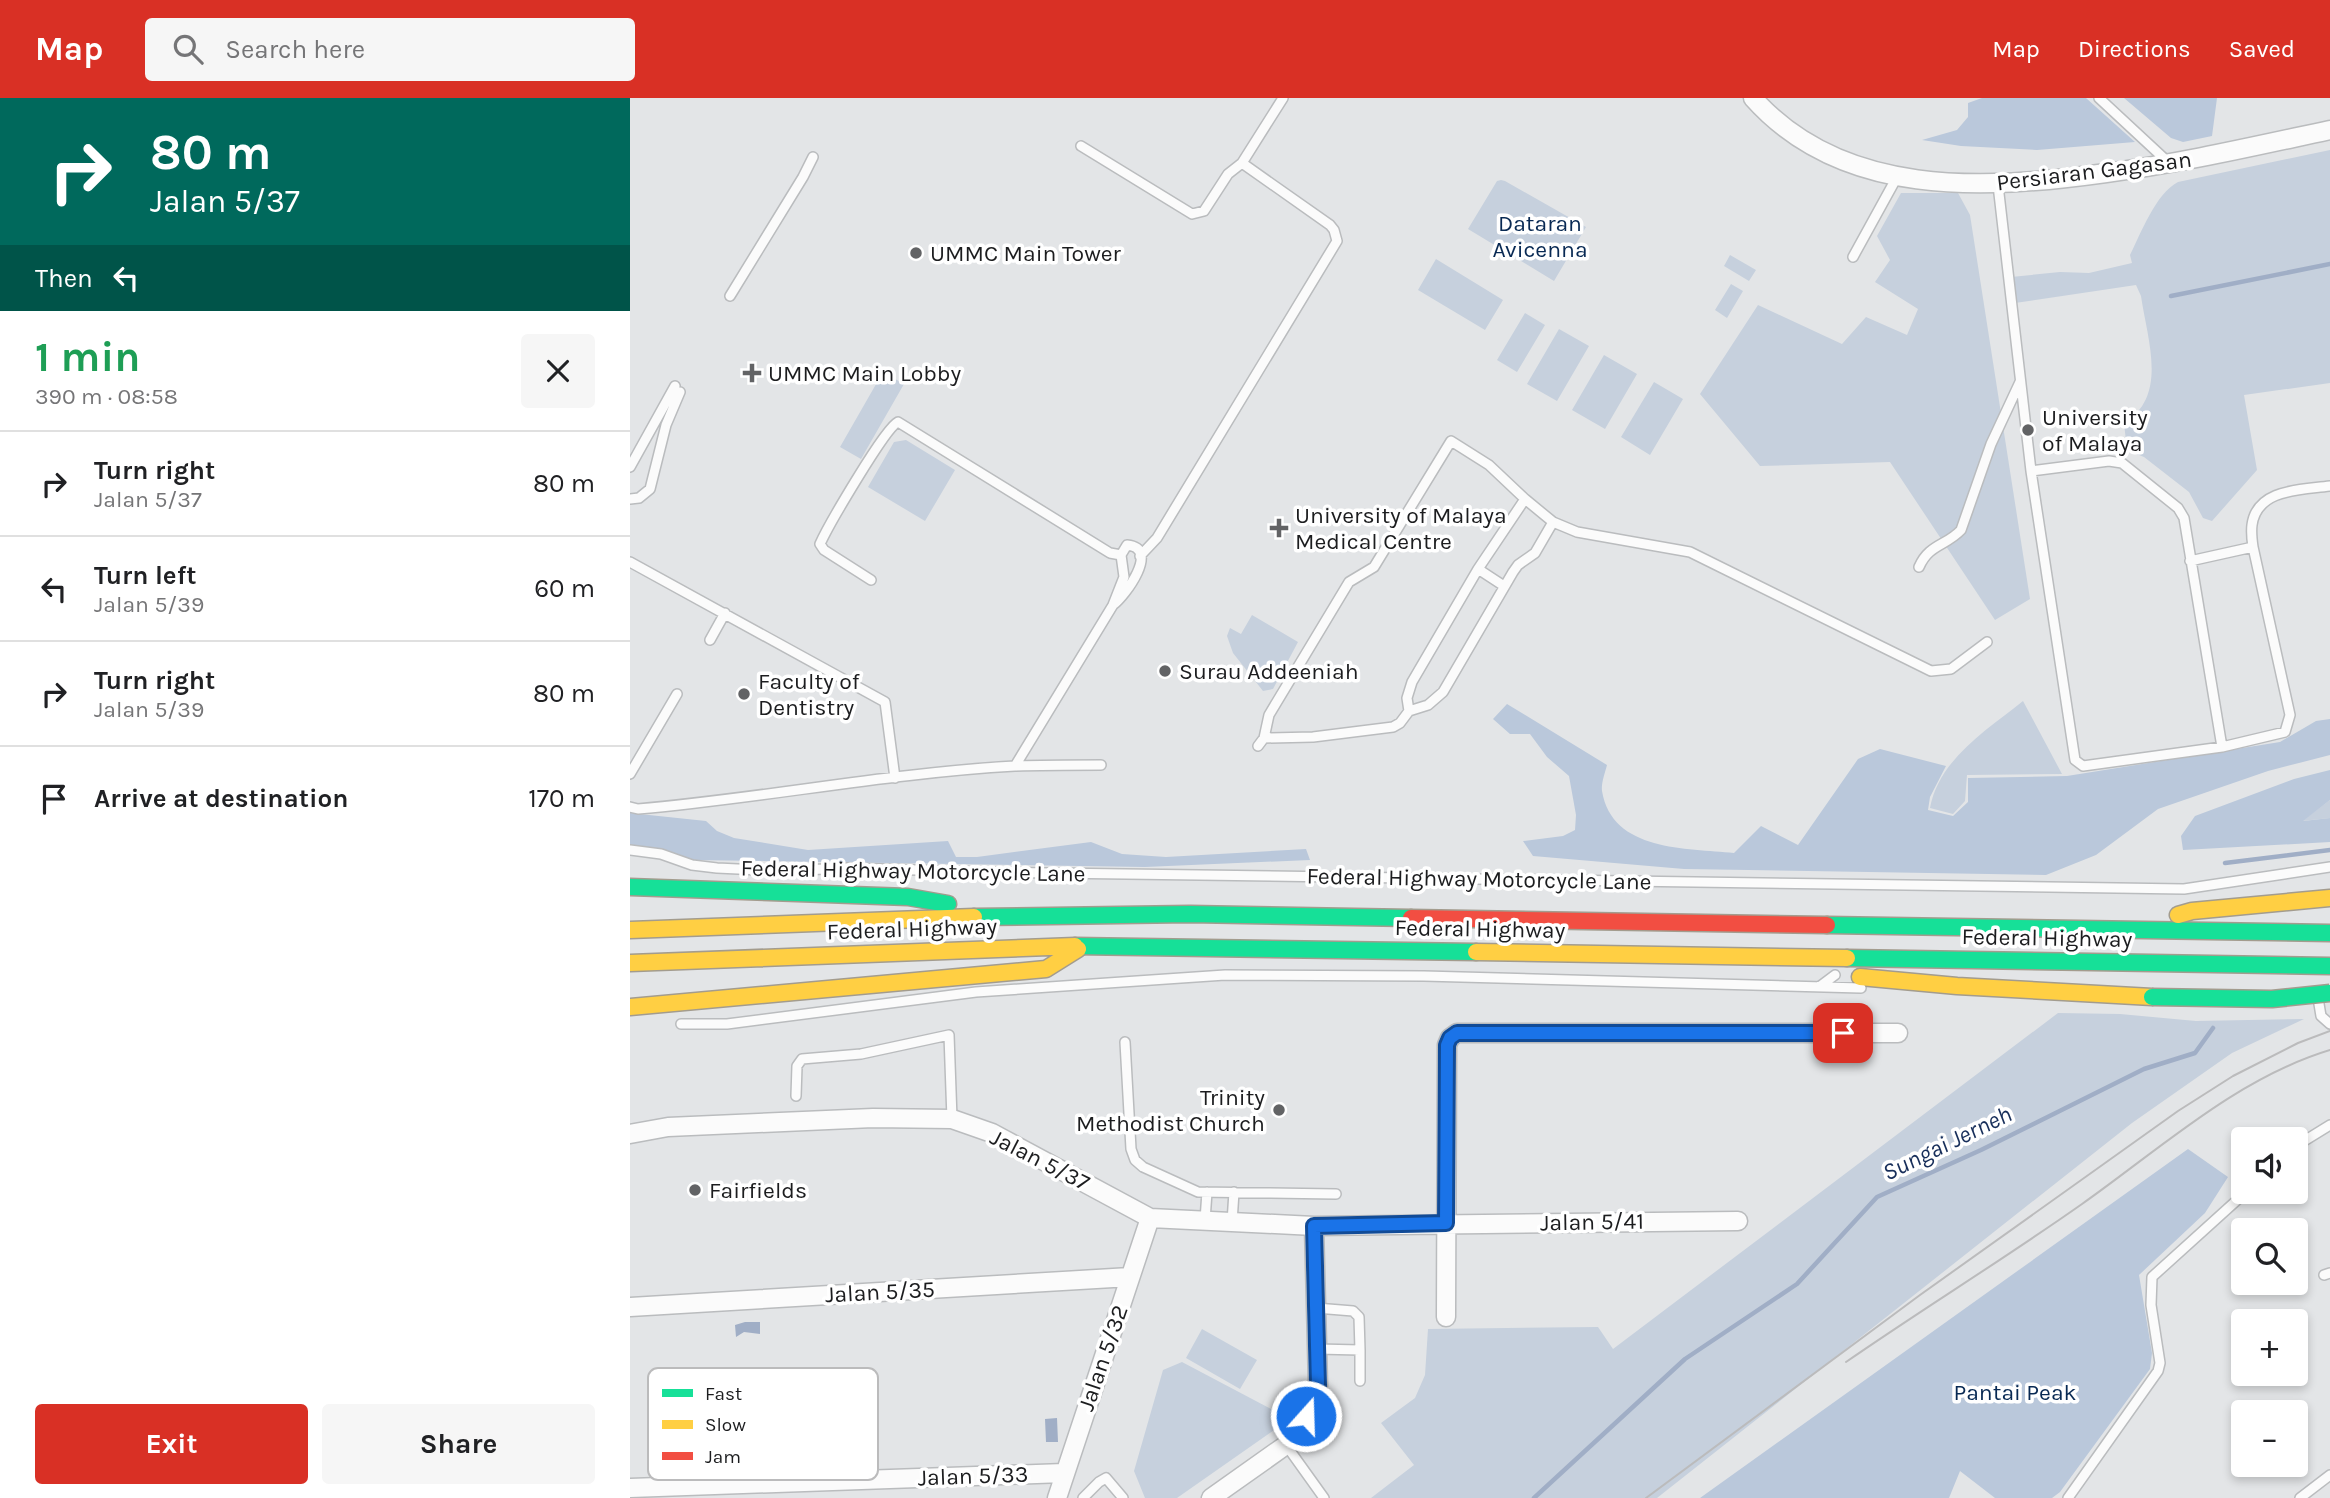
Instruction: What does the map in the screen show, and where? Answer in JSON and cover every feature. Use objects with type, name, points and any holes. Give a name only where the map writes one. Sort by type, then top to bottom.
[{"type":"highway","points":[[630,887],[908,897],[1018,915]]},
{"type":"highway","points":[[2133,929],[2192,911],[2330,898]]},
{"type":"highway","name":"Federal Highway","points":[[630,930],[1018,915],[1328,916],[2330,933]]},
{"type":"highway","points":[[630,1007],[1046,969],[1082,946]]},
{"type":"highway","name":"Federal Highway","points":[[630,963],[1082,946],[2323,966]]},
{"type":"highway","points":[[1760,956],[1835,975],[2146,1002],[2324,998]]},
{"type":"street","name":"Persiaran Gagasan","points":[[1753,98],[1772,119],[1801,140],[1867,169],[1897,177],[1942,183],[1998,185],[2063,179],[2171,164],[2330,130]]},
{"type":"street","points":[[1446,1317],[1447,1045],[1450,1038],[1457,1033],[1898,1033]]},
{"type":"street","name":"Jalan 5/37","points":[[630,1134],[667,1127],[873,1118],[952,1119],[992,1133],[1150,1218],[1314,1226],[1446,1223]]},
{"type":"street","name":"Jalan 5/32","points":[[1057,1498],[1150,1218]]},
{"type":"street","name":"Jalan 5/41","points":[[1446,1223],[1738,1221]]},
{"type":"street","points":[[1211,1498],[1286,1445],[1306,1416],[1318,1385],[1314,1226]]},
{"type":"street","name":"Jalan 5/35","points":[[630,1307],[1130,1277]]},
{"type":"street","name":"Jalan 5/33","points":[[878,1479],[1065,1473]]},
{"type":"street","name":"Jalan 5/33","points":[[630,1488],[862,1480]]},
{"type":"lane","points":[[1081,146],[1192,214],[1204,211],[1226,176],[1242,163],[1283,98]]},
{"type":"lane","points":[[2099,98],[2171,164]]},
{"type":"lane","points":[[730,296],[813,157]]},
{"type":"lane","points":[[1140,556],[1157,538],[1337,241],[1330,225],[1242,163]]},
{"type":"lane","points":[[1853,257],[1897,177]]},
{"type":"lane","points":[[1998,185],[2031,471],[2075,760],[2083,766],[2222,747],[2285,732],[2290,715],[2253,547],[2252,524],[2265,501],[2276,493],[2330,486]]},
{"type":"lane","points":[[1919,567],[1935,545],[1952,539],[1961,530],[1991,444],[2021,380]]},
{"type":"lane","points":[[630,467],[678,389],[650,489],[639,498],[630,499]]},
{"type":"lane","points":[[871,580],[824,550],[820,544],[879,445],[892,425],[898,422],[1110,552],[1121,555]]},
{"type":"lane","points":[[1553,522],[1535,553],[1518,565],[1504,586],[1443,692],[1428,705],[1409,711],[1400,723],[1393,727],[1261,742],[1269,715],[1349,582],[1374,568],[1451,441],[1489,465],[1553,522],[1577,532],[1690,552],[1931,671],[1951,669],[1987,642]]},
{"type":"lane","points":[[2031,471],[2109,461],[2125,464],[2178,508],[2184,517],[2222,747]]},
{"type":"lane","points":[[1409,711],[1407,698],[1412,682],[1478,569],[1525,499]]},
{"type":"lane","points":[[1015,766],[1113,605],[1124,578],[1121,555],[1127,545],[1131,545],[1140,556],[1138,573],[1121,599],[1113,605]]},
{"type":"lane","points":[[2190,561],[2253,547]]},
{"type":"lane","points":[[630,562],[885,702],[895,778]]},
{"type":"lane","points":[[1478,569],[1504,586]]},
{"type":"lane","points":[[709,640],[725,613]]},
{"type":"lane","points":[[630,774],[677,694]]},
{"type":"lane","points":[[630,807],[709,802],[895,778],[1015,766],[1101,765]]},
{"type":"lane","name":"Federal Highway Motorcycle Lane","points":[[630,850],[661,854],[692,865],[769,871],[846,868],[2184,889],[2330,867]]},
{"type":"lane","points":[[743,878],[769,871]]},
{"type":"lane","points":[[704,889],[730,881]]},
{"type":"lane","points":[[2323,966],[2324,998],[2321,1016],[2330,1024]]},
{"type":"lane","points":[[681,1024],[727,1024],[976,992],[1225,975],[1424,976],[1819,987],[2146,1002]]},
{"type":"lane","points":[[1819,987],[1835,975]]},
{"type":"lane","points":[[734,998],[756,1005]]},
{"type":"lane","points":[[2252,1009],[2324,998],[2330,1002]]},
{"type":"lane","points":[[768,1009],[790,1016]]},
{"type":"lane","points":[[796,1096],[797,1066],[802,1059],[861,1054],[949,1035],[952,1119]]},
{"type":"lane","points":[[1125,1042],[1131,1149],[1135,1160],[1143,1167],[1192,1190],[1336,1194]]},
{"type":"lane","points":[[2308,1139],[2330,1125]]},
{"type":"lane","points":[[1205,1220],[1207,1192]]},
{"type":"lane","points":[[1232,1222],[1234,1192]]},
{"type":"lane","points":[[2068,1498],[2158,1371],[2160,1363],[2151,1305],[2152,1277],[2233,1204]]},
{"type":"lane","points":[[1316,1308],[1357,1313],[1360,1321],[1360,1381]]},
{"type":"lane","points":[[1317,1349],[1360,1350]]},
{"type":"lane","points":[[1286,1445],[1324,1498]]},
{"type":"lane","points":[[2300,1498],[2330,1475]]},
{"type":"lane","points":[[1083,1498],[1107,1478],[1123,1498]]},
{"type":"green space","points":[[1982,98],[2086,98],[2135,142],[2037,150],[1961,146],[1922,140],[1957,130],[1968,117],[1968,103]]},
{"type":"green space","points":[[2124,98],[2217,98],[2212,136],[2183,142],[2171,138]]},
{"type":"green space","points":[[2330,150],[2330,383],[2244,395],[2257,470],[2212,521],[2203,518],[2189,492],[2144,457],[2127,450],[2124,423],[2138,412],[2146,398],[2152,366],[2141,296],[2136,285],[2015,303],[2011,277],[2060,272],[2089,273],[2132,263],[2130,255],[2150,214],[2170,187],[2178,182]]},
{"type":"green space","name":"Dataran Avicenna","points":[[1501,180],[1586,227],[1554,281],[1468,229],[1497,181]]},
{"type":"green space","points":[[1901,193],[1958,193],[1970,215],[2030,599],[1995,620],[1890,462],[1760,466],[1700,394],[1758,305],[1842,344],[1866,317],[1907,335],[1918,309],[1875,282],[1890,260],[1877,236]]},
{"type":"green space","points":[[1730,255],[1756,270],[1749,281],[1724,266]]},
{"type":"green space","points":[[1436,259],[1503,300],[1485,330],[1418,290]]},
{"type":"green space","points":[[1731,284],[1743,291],[1727,318],[1715,310]]},
{"type":"green space","points":[[1525,313],[1545,325],[1517,372],[1497,360]]},
{"type":"green space","points":[[1559,329],[1589,346],[1557,401],[1527,384]]},
{"type":"green space","points":[[1604,355],[1637,374],[1605,429],[1572,410]]},
{"type":"green space","points":[[883,372],[904,384],[861,459],[840,447]]},
{"type":"green space","points":[[1654,382],[1683,399],[1650,455],[1621,437]]},
{"type":"green space","points":[[906,440],[955,470],[925,521],[868,487],[894,442]]},
{"type":"green space","points":[[1252,615],[1298,642],[1273,689],[1263,691],[1233,653],[1227,636],[1230,628],[1241,634]]},
{"type":"green space","points":[[2023,701],[2062,774],[1967,775],[1965,801],[1953,814],[1930,808],[1943,775],[1954,760],[1980,735]]},
{"type":"green space","points":[[1507,704],[1607,765],[1602,791],[1609,811],[1620,826],[1654,843],[1734,853],[1761,826],[1798,845],[1858,759],[1880,749],[1946,766],[1930,797],[1928,810],[1953,816],[1968,802],[1968,778],[2067,776],[2280,742],[2316,721],[2330,719],[2330,755],[2268,771],[2158,809],[2096,855],[2046,875],[1684,869],[1533,856],[1523,841],[1563,836],[1575,830],[1576,815],[1569,776],[1547,757],[1530,734],[1510,734],[1493,719]]},
{"type":"green space","points":[[2330,770],[2330,800],[2303,821],[2330,818],[2330,842],[2183,850],[2181,836],[2195,816],[2294,779]]},
{"type":"green space","points":[[2330,800],[2330,818],[2302,821]]},
{"type":"green space","points":[[630,813],[706,821],[717,831],[734,838],[808,850],[948,841],[956,857],[977,857],[1091,842],[1122,854],[1166,857],[1306,849],[1310,860],[1145,867],[692,860],[630,848]]},
{"type":"green space","points":[[2058,1013],[2120,1014],[2196,1021],[2304,1019],[2232,1053],[2132,1123],[1657,1498],[1371,1498],[1414,1465],[1381,1423],[1415,1398],[1425,1375],[1428,1329],[1598,1327],[1613,1349]]},
{"type":"green space","name":"Pantai Peak","points":[[2188,1149],[2228,1177],[2205,1213],[2139,1275],[2152,1353],[2150,1369],[2060,1492],[2052,1498],[1995,1498],[1960,1471],[1949,1498],[1700,1498]]},
{"type":"green space","points":[[1202,1329],[1257,1360],[1240,1389],[1186,1358]]},
{"type":"green space","points":[[1182,1362],[1275,1411],[1277,1428],[1177,1498],[1145,1498],[1134,1471],[1163,1370]]},
{"type":"shaded area","points":[[760,1322],[760,1334],[744,1332],[736,1337],[735,1325]]},
{"type":"shaded area","points":[[1057,1418],[1058,1442],[1046,1442],[1045,1419]]},
{"type":"waterway","points":[[2171,296],[2330,264]]},
{"type":"waterway","name":"Sungai Jerneh","points":[[2225,863],[2330,850]]},
{"type":"waterway","name":"Sungai Jerneh","points":[[1534,1498],[1685,1359],[1797,1284],[1877,1197],[1981,1150],[2144,1069],[2195,1053],[2213,1028]]},
{"type":"tram line","points":[[1646,1498],[1920,1295],[2178,1111],[2233,1076],[2298,1043],[2330,1031]]},
{"type":"tram line","points":[[1846,1362],[2053,1224],[2231,1097],[2296,1062],[2330,1050]]},
{"type":"traffic: fast","points":[[630,887],[908,897],[948,904]]},
{"type":"traffic: fast","points":[[974,917],[1190,914],[1411,918]]},
{"type":"traffic: fast","points":[[1827,925],[2330,933]]},
{"type":"traffic: fast","points":[[1075,946],[1476,952]]},
{"type":"traffic: fast","points":[[1847,958],[2330,966]]},
{"type":"traffic: fast","points":[[2152,997],[2272,999],[2330,993]]},
{"type":"traffic: slow","points":[[2178,915],[2192,911],[2330,898]]},
{"type":"traffic: slow","points":[[630,930],[974,917]]},
{"type":"traffic: slow","points":[[630,963],[1075,946]]},
{"type":"traffic: slow","points":[[630,1007],[1046,969],[1078,949]]},
{"type":"traffic: slow","points":[[1476,952],[1847,958]]},
{"type":"traffic: slow","points":[[1860,977],[1957,986],[2152,997]]},
{"type":"traffic: jam","points":[[1411,918],[1827,925]]},
{"type":"place","name":"UMMC Main Tower","points":[[916,253]]},
{"type":"place","name":"UMMC Main Lobby","points":[[752,373]]},
{"type":"place","name":"University of Malaya","points":[[2028,430]]},
{"type":"place","name":"University of Malaya Medical Centre","points":[[1279,528]]},
{"type":"place","name":"Surau Addeeniah","points":[[1165,671]]},
{"type":"place","name":"Faculty of Dentistry","points":[[744,694]]},
{"type":"place","name":"Trinity Methodist Church","points":[[1279,1110]]},
{"type":"place","name":"Fairfields","points":[[695,1190]]},
{"type":"route","points":[[1306,1416],[1318,1385],[1314,1226],[1446,1223],[1447,1045],[1450,1038],[1457,1033],[1843,1033]]}]
